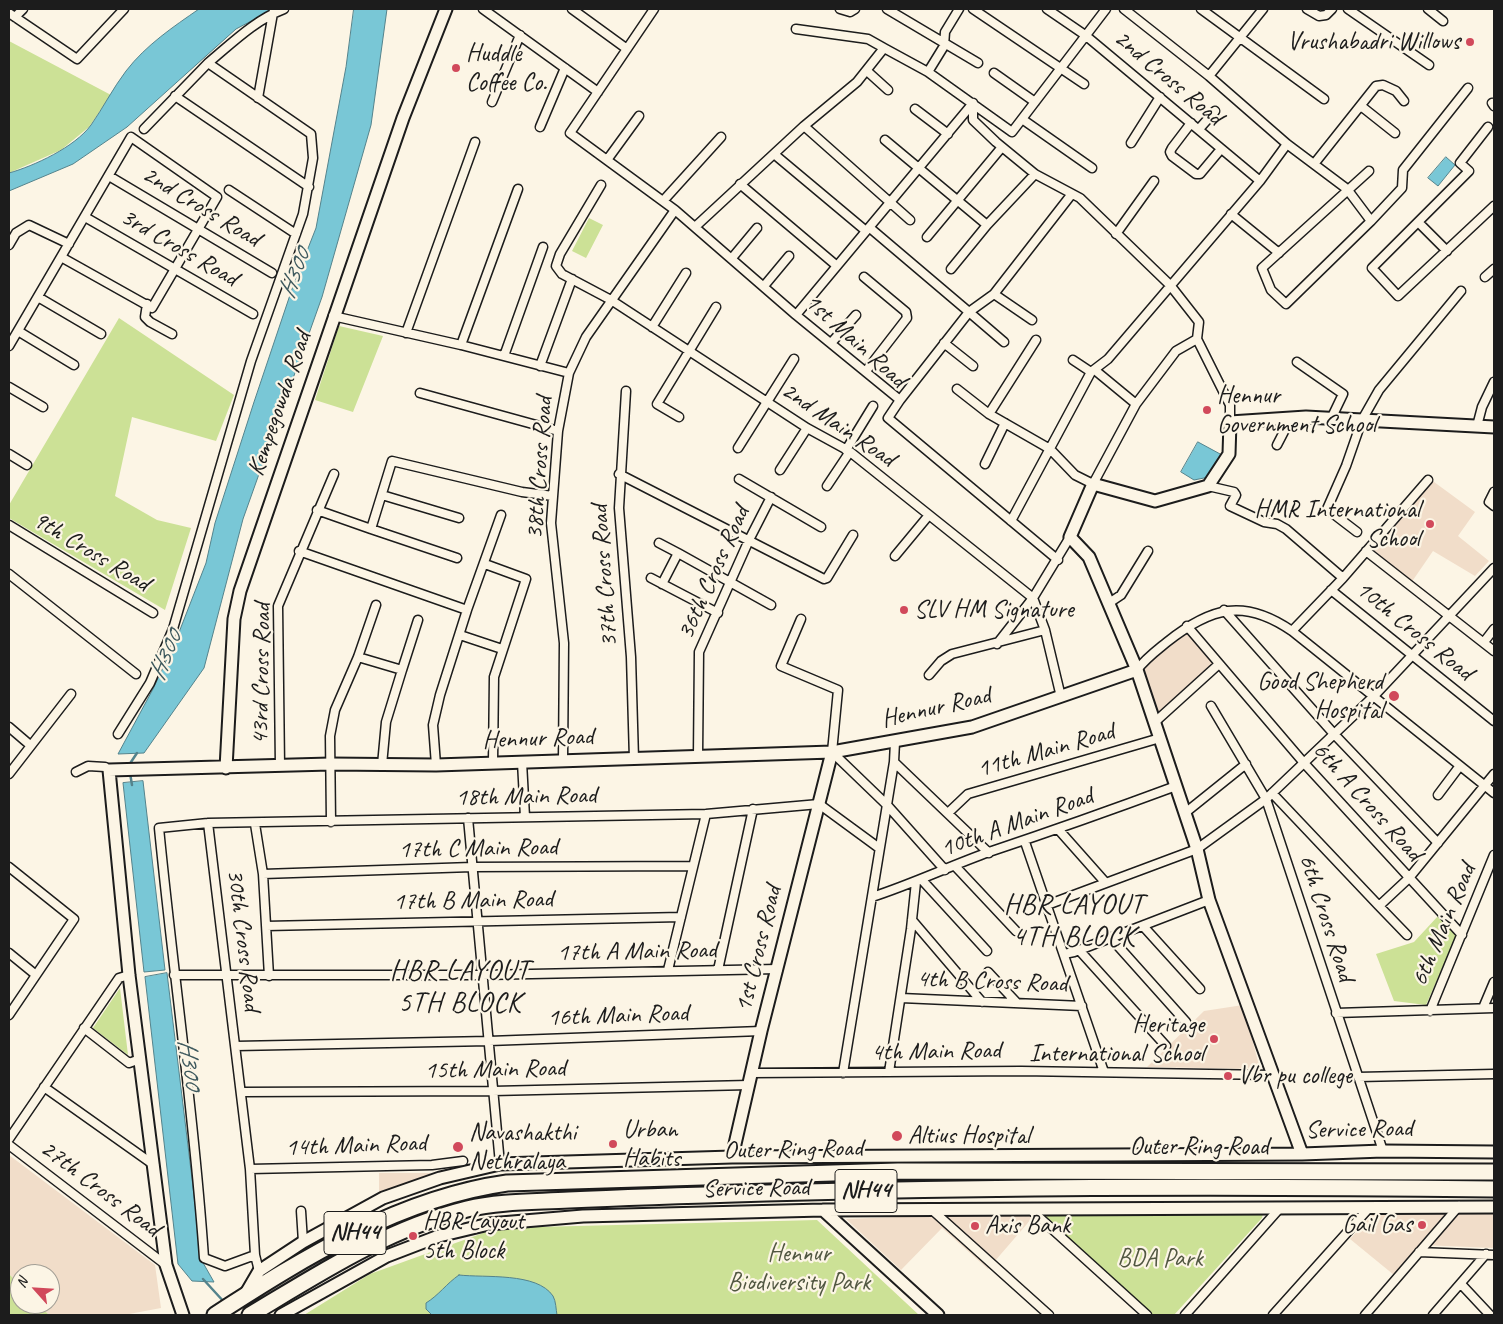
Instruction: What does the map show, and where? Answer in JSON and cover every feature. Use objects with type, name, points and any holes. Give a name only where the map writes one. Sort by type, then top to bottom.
[{"type":"highway","name":"Outer Ring Road","points":[[215,1315],[244,1296],[373,1223],[474,1187],[507,1183],[898,1171],[1494,1172]]},
{"type":"highway","name":"Outer Ring Road","points":[[256,1312],[349,1256],[381,1240],[443,1216],[495,1204],[653,1196],[804,1192],[1067,1189],[1494,1189]]},
{"type":"street","points":[[23,9],[12,15],[77,59],[124,9]]},
{"type":"street","points":[[144,129],[208,63],[246,32],[273,13],[284,9]]},
{"type":"street","name":"Kempegowda Road","points":[[226,768],[234,619],[240,591],[402,118],[446,9]]},
{"type":"street","points":[[483,9],[598,92],[654,9]]},
{"type":"street","points":[[572,9],[627,49]]},
{"type":"street","points":[[840,9],[850,12],[855,9]]},
{"type":"street","points":[[887,9],[945,41],[978,63]]},
{"type":"street","points":[[928,72],[945,41],[948,26],[959,9]]},
{"type":"street","points":[[973,9],[1084,84]]},
{"type":"street","name":"2nd Cross Road","points":[[1047,9],[1085,35],[1260,181]]},
{"type":"street","points":[[796,29],[868,39],[928,72],[1012,132],[1106,9]]},
{"type":"street","points":[[1124,9],[1209,76],[1287,144],[1346,189],[1372,221]]},
{"type":"street","points":[[1201,9],[1324,99]]},
{"type":"street","points":[[1209,76],[1263,9]]},
{"type":"street","points":[[1307,9],[1319,16],[1326,15],[1332,9]]},
{"type":"street","points":[[1348,9],[1429,65]]},
{"type":"street","points":[[1428,9],[1443,21]]},
{"type":"street","points":[[258,98],[273,13]]},
{"type":"street","points":[[492,102],[520,35]]},
{"type":"street","points":[[695,227],[804,126],[844,94],[867,71],[884,48]]},
{"type":"street","points":[[118,734],[150,683],[173,629],[252,361],[296,234],[309,187],[313,158],[311,134],[208,63]]},
{"type":"street","points":[[540,128],[565,68]]},
{"type":"street","points":[[867,71],[888,90]]},
{"type":"street","points":[[994,73],[1035,102]]},
{"type":"street","points":[[1314,164],[1376,86],[1383,85],[1396,91],[1404,101]]},
{"type":"street","points":[[1369,171],[1346,189],[1262,268],[1270,290],[1286,304],[1372,221],[1402,188],[1403,170],[1468,88]]},
{"type":"street","name":"1st Main Road","points":[[598,92],[570,133],[675,210],[796,315],[832,342],[900,400],[888,418],[1058,560]]},
{"type":"street","points":[[176,96],[309,187]]},
{"type":"street","points":[[1130,143],[1160,97]]},
{"type":"street","points":[[796,315],[973,103]]},
{"type":"street","points":[[973,103],[973,120],[1035,174],[1080,198],[1170,285],[1199,322],[1197,338],[1230,405],[1229,454],[1208,486]]},
{"type":"street","points":[[1361,106],[1395,133]]},
{"type":"street","points":[[914,109],[948,134]]},
{"type":"street","points":[[1199,129],[1215,111]]},
{"type":"street","points":[[607,160],[639,116]]},
{"type":"street","points":[[1022,119],[1092,168]]},
{"type":"street","points":[[1191,123],[1172,148],[1170,152],[1172,156],[1196,174],[1200,174],[1221,149]]},
{"type":"street","points":[[804,126],[910,220]]},
{"type":"street","points":[[1488,128],[1460,163],[1469,172],[1372,268],[1398,296],[1494,206]]},
{"type":"street","points":[[9,346],[131,137],[217,197],[176,269],[150,306],[145,317],[150,322],[172,334]]},
{"type":"street","points":[[663,201],[722,137]]},
{"type":"street","points":[[885,140],[987,224]]},
{"type":"street","points":[[406,333],[475,142]]},
{"type":"street","points":[[1011,521],[1094,372],[1260,181],[1287,144]]},
{"type":"street","points":[[927,237],[1002,147]]},
{"type":"street","points":[[774,154],[1004,342]]},
{"type":"street","points":[[951,269],[987,224],[1035,174]]},
{"type":"street","name":"2nd Cross Road","points":[[109,176],[272,273]]},
{"type":"street","points":[[1116,234],[1154,181]]},
{"type":"street","points":[[740,184],[838,266]]},
{"type":"street","points":[[540,366],[572,280],[562,274],[556,266],[560,254],[601,186]]},
{"type":"street","points":[[461,345],[518,189]]},
{"type":"street","points":[[229,190],[296,234]]},
{"type":"street","points":[[900,400],[969,312],[994,294],[1071,194]]},
{"type":"street","name":"38th Cross Road","points":[[563,760],[564,643],[551,524],[558,431],[568,373],[586,337],[675,210]]},
{"type":"street","points":[[1231,214],[1279,253]]},
{"type":"street","name":"3rd Cross Road","points":[[85,217],[253,314]]},
{"type":"street","points":[[1418,222],[1447,251]]},
{"type":"street","points":[[9,245],[16,233],[29,225],[69,244]]},
{"type":"street","points":[[732,258],[757,228]]},
{"type":"street","points":[[504,356],[543,247]]},
{"type":"street","points":[[764,286],[789,256]]},
{"type":"street","points":[[61,258],[150,306]]},
{"type":"street","points":[[1485,277],[1494,269]]},
{"type":"street","points":[[652,327],[686,273]]},
{"type":"street","points":[[864,277],[906,312],[907,318],[866,371]]},
{"type":"street","name":"2nd Main Road","points":[[572,280],[611,300],[806,428],[848,451],[1033,598]]},
{"type":"street","points":[[1357,532],[1326,509],[1346,466],[1362,420],[1379,390],[1461,291]]},
{"type":"street","points":[[994,294],[1032,320]]},
{"type":"street","points":[[38,297],[101,334]]},
{"type":"street","points":[[679,417],[657,404],[716,307]]},
{"type":"street","points":[[832,342],[856,315]]},
{"type":"street","points":[[333,316],[461,345],[568,373]]},
{"type":"street","points":[[18,331],[74,365]]},
{"type":"street","points":[[997,644],[1033,598],[1058,560],[1093,484],[1136,404],[1176,351],[1197,338]]},
{"type":"street","points":[[990,414],[1036,340]]},
{"type":"street","points":[[944,343],[973,366]]},
{"type":"street","points":[[738,448],[794,359]]},
{"type":"street","points":[[1073,360],[1094,372],[1136,404]]},
{"type":"street","points":[[1297,362],[1342,394],[1330,418]]},
{"type":"street","points":[[1477,426],[1482,407],[1494,382]]},
{"type":"street","points":[[9,387],[43,407]]},
{"type":"street","points":[[957,390],[990,414],[1050,449],[1075,475],[1093,484],[1154,500],[1208,486],[1234,492],[1236,496],[1230,506],[1264,522],[1277,524],[1286,529],[1343,578]]},
{"type":"street","name":"37th Cross Road","points":[[626,391],[619,474],[619,508],[631,657],[634,758]]},
{"type":"street","points":[[420,393],[558,431]]},
{"type":"street","points":[[827,486],[873,406]]},
{"type":"street","points":[[1230,422],[1291,418],[1330,418],[1494,427]]},
{"type":"street","points":[[1277,445],[1291,418]]},
{"type":"street","points":[[985,464],[1005,423]]},
{"type":"street","points":[[780,470],[806,428]]},
{"type":"street","points":[[9,454],[27,465]]},
{"type":"street","points":[[371,529],[392,461],[522,492],[553,496]]},
{"type":"street","name":"43rd Cross Road","points":[[280,766],[278,606],[299,551],[334,474]]},
{"type":"street","points":[[619,474],[826,579],[853,535]]},
{"type":"street","points":[[739,479],[822,527]]},
{"type":"street","points":[[1292,631],[1343,578],[1428,480]]},
{"type":"street","points":[[1494,492],[1489,502],[1494,506]]},
{"type":"street","points":[[382,495],[459,518]]},
{"type":"street","name":"36th Cross Road","points":[[698,756],[699,652],[749,540],[771,497]]},
{"type":"street","points":[[317,510],[457,558]]},
{"type":"street","points":[[436,765],[433,725],[440,695],[460,635],[466,610],[485,564],[501,515]]},
{"type":"street","points":[[895,556],[929,515]]},
{"type":"street","name":"9th Cross Road","points":[[9,525],[153,613]]},
{"type":"street","points":[[1070,537],[1090,557],[1136,670],[1197,849],[1209,900],[1302,1154]]},
{"type":"street","points":[[659,543],[770,605]]},
{"type":"street","points":[[299,551],[466,610]]},
{"type":"street","points":[[1109,603],[1121,595],[1148,551]]},
{"type":"street","points":[[1366,551],[1494,651]]},
{"type":"street","points":[[662,584],[678,553]]},
{"type":"street","points":[[485,564],[526,580],[494,677],[493,762]]},
{"type":"street","points":[[1047,905],[1197,849],[1268,796],[1374,696],[1494,568]]},
{"type":"street","points":[[9,574],[136,674]]},
{"type":"street","points":[[651,578],[718,613]]},
{"type":"street","name":"10th Cross Road","points":[[1331,590],[1494,721]]},
{"type":"street","points":[[1033,598],[1045,630],[1061,697]]},
{"type":"street","points":[[332,822],[330,736],[335,710],[358,657],[376,605]]},
{"type":"street","points":[[1136,670],[1187,626],[1224,610],[1249,610],[1292,631],[1459,767],[1494,793]]},
{"type":"street","points":[[1224,610],[1334,734],[1438,843]]},
{"type":"street","points":[[802,619],[781,666],[838,690],[832,752],[887,805],[945,870]]},
{"type":"street","points":[[382,766],[386,722],[418,620]]},
{"type":"street","name":"6th A Cross Road","points":[[1187,626],[1304,763],[1408,878],[1462,934]]},
{"type":"street","points":[[1484,642],[1494,629]]},
{"type":"street","points":[[929,675],[941,661],[952,654],[997,644],[1045,630]]},
{"type":"street","points":[[460,635],[502,649]]},
{"type":"street","points":[[358,657],[402,670]]},
{"type":"street","points":[[1155,722],[1219,664]]},
{"type":"street","name":"Hennur Road","points":[[129,975],[109,770],[330,764],[382,766],[436,765],[832,752],[972,727],[1136,670]]},
{"type":"street","points":[[9,774],[71,694]]},
{"type":"street","name":"6th Cross Road","points":[[1211,706],[1268,796],[1336,1013],[1383,1151]]},
{"type":"street","points":[[9,727],[30,745]]},
{"type":"street","name":"11th Main Road","points":[[948,812],[968,794],[1160,738]]},
{"type":"street","points":[[843,1073],[872,897],[878,848],[894,762],[895,742]]},
{"type":"street","name":"1st Cross Road","points":[[732,1157],[761,1031],[832,752]]},
{"type":"street","points":[[522,762],[525,817]]},
{"type":"street","points":[[894,762],[989,853]]},
{"type":"street","points":[[1185,813],[1246,764]]},
{"type":"street","points":[[76,772],[88,766],[105,767]]},
{"type":"street","points":[[1438,795],[1459,767]]},
{"type":"street","points":[[1379,906],[1408,878],[1494,774]]},
{"type":"street","name":"10th A Main Road","points":[[872,897],[1176,786]]},
{"type":"street","points":[[1268,796],[1407,935]]},
{"type":"street","points":[[818,804],[878,848]]},
{"type":"street","name":"18th Main Road","points":[[174,975],[159,828],[208,823],[255,824],[706,814],[818,804]]},
{"type":"street","points":[[718,970],[752,809]]},
{"type":"street","points":[[668,970],[706,814]]},
{"type":"street","points":[[468,818],[500,1164]]},
{"type":"street","name":"30th Cross Road","points":[[208,823],[228,975],[250,1169],[255,1255],[259,1271]]},
{"type":"street","points":[[255,824],[263,874],[269,976]]},
{"type":"street","points":[[1058,830],[1105,882]]},
{"type":"street","points":[[1025,842],[1104,1072]]},
{"type":"street","name":"6th Main Road","points":[[1430,1011],[1494,855]]},
{"type":"street","name":"17th C Main Road","points":[[263,874],[472,868],[693,866]]},
{"type":"street","points":[[955,866],[1016,931]]},
{"type":"street","points":[[9,867],[74,919],[9,1015]]},
{"type":"street","points":[[889,1072],[919,881]]},
{"type":"street","points":[[919,881],[987,951]]},
{"type":"street","points":[[1064,954],[1209,900]]},
{"type":"street","name":"17th B Main Road","points":[[266,926],[681,917]]},
{"type":"street","points":[[912,920],[982,1002]]},
{"type":"street","points":[[1143,926],[1200,989]]},
{"type":"street","points":[[1110,937],[1186,1022]]},
{"type":"street","points":[[1079,950],[1166,1046]]},
{"type":"street","points":[[9,953],[36,975]]},
{"type":"street","name":"17th A Main Road","points":[[174,975],[482,975],[778,969]]},
{"type":"street","points":[[988,972],[1018,1003]]},
{"type":"street","points":[[9,1138],[119,978],[129,975],[166,1265],[183,1315]]},
{"type":"street","points":[[174,975],[189,1087],[204,1258],[225,1266],[255,1255]]},
{"type":"street","points":[[1482,1008],[1494,982]]},
{"type":"street","name":"4th B Cross Road","points":[[901,998],[1082,1006]]},
{"type":"street","points":[[1336,1013],[1494,1008]]},
{"type":"street","points":[[84,1028],[129,1063],[140,1059]]},
{"type":"street","name":"16th Main Road","points":[[236,1046],[489,1041],[761,1031]]},
{"type":"street","name":"4th Main Road","points":[[751,1073],[1104,1072],[1272,1075]]},
{"type":"street","points":[[1358,1077],[1494,1074]]},
{"type":"street","name":"15th Main Road","points":[[241,1092],[493,1091],[749,1085]]},
{"type":"street","points":[[44,1087],[154,1165]]},
{"type":"street","name":"27th Cross Road","points":[[9,1146],[166,1265]]},
{"type":"street","name":"Service Road","points":[[244,1296],[259,1271],[303,1242],[383,1198],[440,1178],[500,1164],[732,1157],[1302,1154],[1383,1151],[1494,1152]]},
{"type":"street","name":"14th Main Road","points":[[250,1169],[432,1165],[463,1161]]},
{"type":"street","points":[[432,1165],[440,1178]]},
{"type":"street","points":[[1365,1315],[1459,1206]]},
{"type":"street","name":"Service Road","points":[[281,1315],[387,1256],[469,1227],[583,1216],[824,1210],[1029,1208],[1279,1209],[1494,1206]]},
{"type":"street","points":[[1029,1208],[1147,1315]]},
{"type":"street","points":[[1273,1315],[1369,1208]]},
{"type":"street","points":[[930,1209],[1049,1315]]},
{"type":"street","points":[[1185,1315],[1279,1209]]},
{"type":"street","points":[[824,1210],[938,1315]]},
{"type":"street","points":[[301,1211],[303,1242]]},
{"type":"street","points":[[1419,1252],[1490,1255]]},
{"type":"street","points":[[1433,1315],[1490,1255]]},
{"type":"street","points":[[1461,1284],[1490,1315]]},
{"type":"shaded area","name":"HMR International School","points":[[1430,479],[1475,512],[1458,536],[1489,561],[1475,576],[1433,551],[1411,583],[1371,552]]},
{"type":"shaded area","points":[[1184,631],[1215,664],[1159,716],[1141,670]]},
{"type":"shaded area","name":"Heritage International School","points":[[1243,1005],[1260,1069],[1147,1067],[1204,1011]]},
{"type":"shaded area","points":[[9,1155],[155,1265],[161,1308],[124,1315],[49,1315],[60,1314],[60,1264],[10,1264],[9,1274]]},
{"type":"shaded area","points":[[379,1173],[432,1173],[379,1196]]},
{"type":"shaded area","points":[[1027,1212],[1033,1217],[988,1269],[942,1228],[901,1270],[846,1219]]},
{"type":"shaded area","points":[[1374,1213],[1494,1214],[1494,1248],[1421,1245],[1394,1275],[1350,1239]]},
{"type":"green space","points":[[9,41],[111,95],[89,127],[61,150],[9,173]]},
{"type":"green space","points":[[589,218],[603,225],[586,258],[572,251]]},
{"type":"green space","points":[[119,318],[234,395],[216,441],[132,417],[115,496],[157,520],[191,528],[165,610],[9,518],[9,505]]},
{"type":"green space","points":[[339,326],[383,336],[353,412],[315,400]]},
{"type":"green space","points":[[1438,916],[1457,934],[1426,1005],[1394,1001],[1376,954],[1414,942]]},
{"type":"green space","points":[[120,988],[128,1055],[93,1028]]},
{"type":"green space","name":"BDA Park","points":[[1258,1212],[1263,1214],[1262,1218],[1174,1315],[1153,1315],[1039,1213]]},
{"type":"green space","name":"Hennur Biodiversity Park","points":[[817,1220],[919,1315],[304,1315],[370,1274],[497,1228]]},
{"type":"green space","points":[[9,1274],[10,1314],[49,1315],[9,1315]]},
{"type":"water","points":[[199,9],[274,9],[236,29],[127,127],[73,164],[9,191],[9,173],[53,155],[75,141],[91,125],[121,78],[142,53],[160,37]]},
{"type":"water","points":[[354,9],[387,9],[371,125],[322,297],[243,519],[204,668],[144,753],[118,754],[153,689],[176,640],[206,563],[215,523],[254,402],[292,289],[316,228],[346,67]]},
{"type":"water","points":[[1446,157],[1455,165],[1438,186],[1428,178]]},
{"type":"water","points":[[1198,442],[1222,455],[1209,477],[1194,480],[1181,472]]},
{"type":"water","points":[[143,781],[165,970],[144,972],[123,783]]},
{"type":"water","points":[[167,973],[202,1261],[214,1282],[192,1281],[178,1264],[145,977]]},
{"type":"water","points":[[459,1275],[510,1278],[535,1283],[545,1288],[553,1296],[557,1315],[432,1315],[426,1309],[426,1303]]},
{"type":"waterway","name":"H300","points":[[129,765],[137,753]]},
{"type":"waterway","name":"H300","points":[[130,773],[132,785]]},
{"type":"waterway","name":"H300","points":[[203,1279],[225,1303]]},
{"type":"place","name":"Vrushabadri Willows","points":[[1470,42]]},
{"type":"place","name":"Huddle Coffee Co.","points":[[456,68]]},
{"type":"place","name":"Hennur Government School","points":[[1207,410]]},
{"type":"place","name":"HMR International School","points":[[1430,524]]},
{"type":"place","name":"SLV HM Signature","points":[[904,610]]},
{"type":"place","name":"Good Shepherd Hospital","points":[[1394,696]]},
{"type":"place","name":"Heritage International School","points":[[1214,1039]]},
{"type":"place","name":"Vbr pu college","points":[[1228,1076]]},
{"type":"place","name":"Altius Hospital","points":[[897,1136]]},
{"type":"place","name":"Urban Habits","points":[[613,1144]]},
{"type":"place","name":"Navashakthi Nethralaya","points":[[458,1147]]},
{"type":"place","name":"Gail Gas","points":[[1422,1225]]},
{"type":"place","name":"Axis Bank","points":[[975,1226]]},
{"type":"place","name":"HBR Layout 5th Block","points":[[413,1236]]},
{"type":"district","name":"HBR LAYOUT 4TH BLOCK","points":[[1074,922]]},
{"type":"district","name":"HBR LAYOUT 5TH BLOCK","points":[[460,988]]}]
